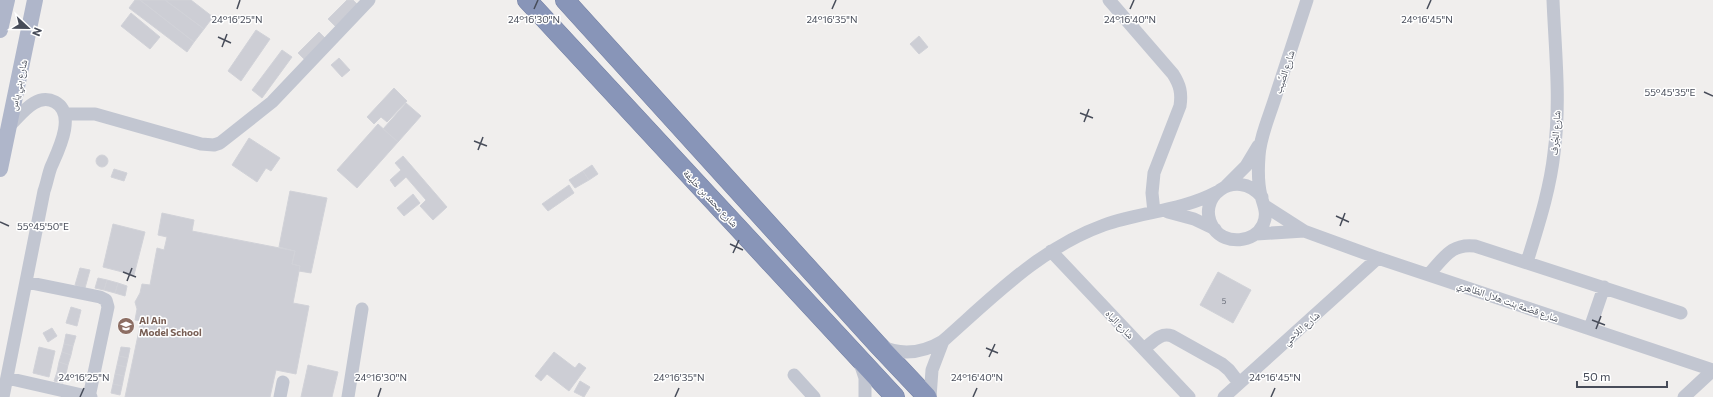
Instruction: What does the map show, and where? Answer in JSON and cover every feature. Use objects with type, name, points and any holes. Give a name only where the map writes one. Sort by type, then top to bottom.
[{"type":"highway","name":"شارع محمد بن خليفة","points":[[527,0],[895,397]]},
{"type":"highway","points":[[565,0],[877,344],[927,397]]},
{"type":"main road","points":[[0,30],[7,0]]},
{"type":"main road","name":"شارع بني ياس","points":[[0,169],[35,0]]},
{"type":"street","points":[[64,114],[95,114],[201,144],[214,145],[220,143],[272,102],[370,0]]},
{"type":"street","points":[[1109,0],[1173,74],[1179,84],[1181,95],[1180,106],[1154,173],[1152,193],[1157,212]]},
{"type":"street","name":"شارع الصَّيب","points":[[1222,189],[1246,166],[1260,143],[1307,0]]},
{"type":"street","name":"شارع الجُرف","points":[[1527,262],[1548,191],[1554,152],[1557,114],[1553,0]]},
{"type":"street","points":[[3,397],[44,191],[62,138],[64,114],[58,104],[48,100],[42,100],[32,104],[9,126]]},
{"type":"street","name":"شارع الصَّيب","points":[[1260,143],[1258,170],[1263,201]]},
{"type":"street","points":[[877,344],[896,351],[906,352],[925,350],[943,341],[1025,268],[1066,241],[1104,225],[1195,202],[1222,189],[1234,184],[1250,186],[1263,201],[1266,216],[1262,226],[1256,234],[1249,238],[1234,240],[1220,235],[1215,229],[1209,210],[1213,198],[1222,189]]},
{"type":"street","name":"شارع قضمة بنت هلال الظاهري","points":[[1263,201],[1304,231],[1378,258],[1713,370]]},
{"type":"street","points":[[1157,212],[1189,217],[1215,229]]},
{"type":"street","name":"شارع قضمة بنت هلال الظاهري","points":[[1256,234],[1304,231]]},
{"type":"street","points":[[1429,274],[1452,249],[1466,245],[1475,246],[1681,313]]},
{"type":"street","name":"شارع الياه","points":[[1051,251],[1189,397]]},
{"type":"street","name":"شارع اللاحي","points":[[1224,397],[1378,258]]},
{"type":"street","points":[[7,378],[90,397],[108,307],[106,300],[100,297],[26,282]]},
{"type":"street","points":[[1590,328],[1604,287]]},
{"type":"street","points":[[348,397],[362,309]]},
{"type":"street","points":[[1144,349],[1160,336],[1168,334],[1222,364],[1229,370],[1239,383]]},
{"type":"street","points":[[930,397],[932,370],[943,341]]},
{"type":"street","points":[[857,356],[865,378],[865,397]]},
{"type":"street","points":[[1684,397],[1713,370]]},
{"type":"street","points":[[794,375],[814,397]]},
{"type":"street","points":[[280,397],[283,382]]},
{"type":"building","points":[[135,0],[140,0],[194,42],[187,52],[129,8]]},
{"type":"building","points":[[140,0],[165,0],[204,29],[194,42]]},
{"type":"building","points":[[165,0],[191,0],[213,17],[204,29]]},
{"type":"building","points":[[347,0],[353,0],[359,6],[337,28],[328,19]]},
{"type":"building","points":[[131,13],[160,37],[150,49],[121,26]]},
{"type":"building","points":[[256,30],[270,39],[241,81],[228,71]]},
{"type":"building","points":[[319,32],[327,40],[307,62],[298,53]]},
{"type":"building","points":[[919,36],[928,47],[919,54],[910,44]]},
{"type":"building","points":[[282,50],[292,57],[262,98],[252,90]]},
{"type":"building","points":[[339,58],[350,70],[342,77],[331,65]]},
{"type":"building","points":[[394,88],[407,101],[387,122],[381,117],[374,124],[367,117]]},
{"type":"building","points":[[406,103],[421,116],[398,142],[383,129]]},
{"type":"building","points":[[378,124],[398,142],[357,188],[337,170]]},
{"type":"building","points":[[249,138],[280,158],[271,171],[266,168],[257,182],[232,165]]},
{"type":"building","points":[[104,155],[107,156],[107,166],[100,167],[97,166],[96,159],[97,156]]},
{"type":"building","points":[[403,156],[447,207],[433,220],[420,206],[426,200],[406,177],[395,187],[390,180],[401,170],[395,163]]},
{"type":"building","points":[[592,165],[598,174],[589,180],[583,171]]},
{"type":"building","points":[[114,169],[127,173],[124,181],[111,177]]},
{"type":"building","points":[[583,171],[589,180],[575,188],[569,180]]},
{"type":"building","points":[[569,185],[574,193],[548,211],[542,204]]},
{"type":"building","points":[[290,191],[327,198],[311,273],[299,271],[300,266],[292,264],[295,251],[279,247]]},
{"type":"building","points":[[413,194],[420,203],[404,216],[397,208]]},
{"type":"building","points":[[162,213],[194,220],[192,231],[295,251],[292,264],[300,266],[293,303],[309,306],[296,374],[276,370],[270,397],[125,397],[141,321],[135,320],[137,309],[135,302],[140,293],[142,284],[150,285],[157,248],[164,250],[167,237],[158,235]]},
{"type":"building","points":[[113,224],[145,232],[134,275],[103,267]]},
{"type":"building","points":[[80,268],[90,270],[85,288],[75,285]]},
{"type":"building","points":[[1218,272],[1251,290],[1233,323],[1200,305]]},
{"type":"building","points":[[98,278],[107,280],[104,290],[95,288]]},
{"type":"building","points":[[107,280],[118,283],[115,293],[104,290]]},
{"type":"building","points":[[118,283],[127,286],[125,296],[115,293]]},
{"type":"building","points":[[71,307],[81,310],[77,326],[66,323]]},
{"type":"building","points":[[52,328],[57,336],[48,342],[43,333]]},
{"type":"building","points":[[66,334],[76,336],[73,346],[64,344]]},
{"type":"building","points":[[64,344],[73,346],[71,355],[62,352]]},
{"type":"building","points":[[39,347],[55,351],[49,377],[33,373]]},
{"type":"building","points":[[121,347],[130,348],[128,358],[119,356]]},
{"type":"building","points":[[62,352],[71,355],[68,365],[59,362]]},
{"type":"building","points":[[554,352],[575,368],[579,363],[586,368],[569,391],[547,374],[541,381],[535,376]]},
{"type":"building","points":[[119,356],[128,358],[126,367],[117,365]]},
{"type":"building","points":[[59,362],[68,365],[66,374],[57,372]]},
{"type":"building","points":[[117,365],[126,367],[124,376],[115,374]]},
{"type":"building","points":[[308,365],[338,372],[332,397],[301,397]]},
{"type":"building","points":[[57,372],[66,374],[63,383],[54,381]]},
{"type":"building","points":[[115,374],[124,376],[122,386],[113,384]]},
{"type":"building","points":[[580,381],[590,387],[584,397],[574,392]]},
{"type":"building","points":[[113,384],[122,386],[120,395],[111,393]]},
{"type":"place","name":"Al Ain Model School","points":[[126,326]]}]
